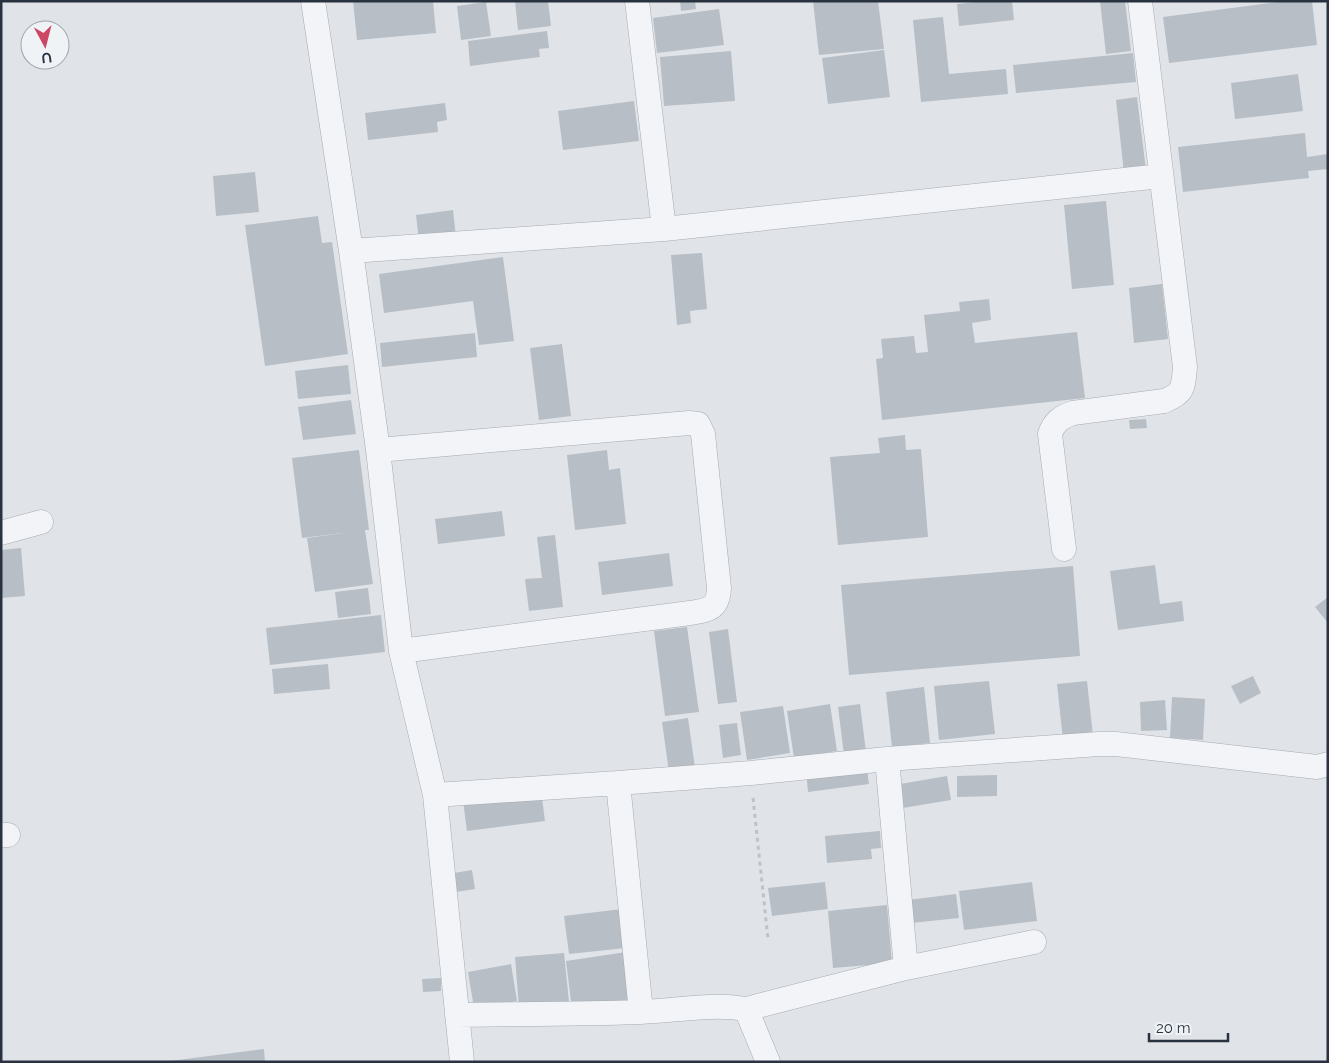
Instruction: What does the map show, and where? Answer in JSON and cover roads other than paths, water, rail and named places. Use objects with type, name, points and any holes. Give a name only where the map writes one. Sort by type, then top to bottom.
[{"type":"street","points":[[313,1],[351,251],[378,450],[401,651],[435,795],[462,1062]]},
{"type":"street","points":[[638,1],[664,228]]},
{"type":"street","points":[[1064,549],[1050,434],[1054,425],[1062,417],[1073,413],[1164,401],[1177,396],[1184,384],[1185,367],[1140,1]]},
{"type":"street","points":[[351,251],[664,228],[1161,176]]},
{"type":"street","points":[[378,450],[689,422],[698,424],[703,434],[719,588],[717,602],[712,608],[690,613],[401,651]]},
{"type":"street","points":[[1,533],[41,522]]},
{"type":"street","points":[[435,795],[751,773],[887,759],[1116,744],[1317,767],[1328,764]]},
{"type":"street","points":[[887,759],[906,968]]},
{"type":"street","points":[[618,783],[641,1012]]},
{"type":"street","points":[[457,1015],[641,1012],[716,1006],[746,1009],[906,968],[1034,942]]},
{"type":"street","points":[[746,1009],[768,1062]]}]
